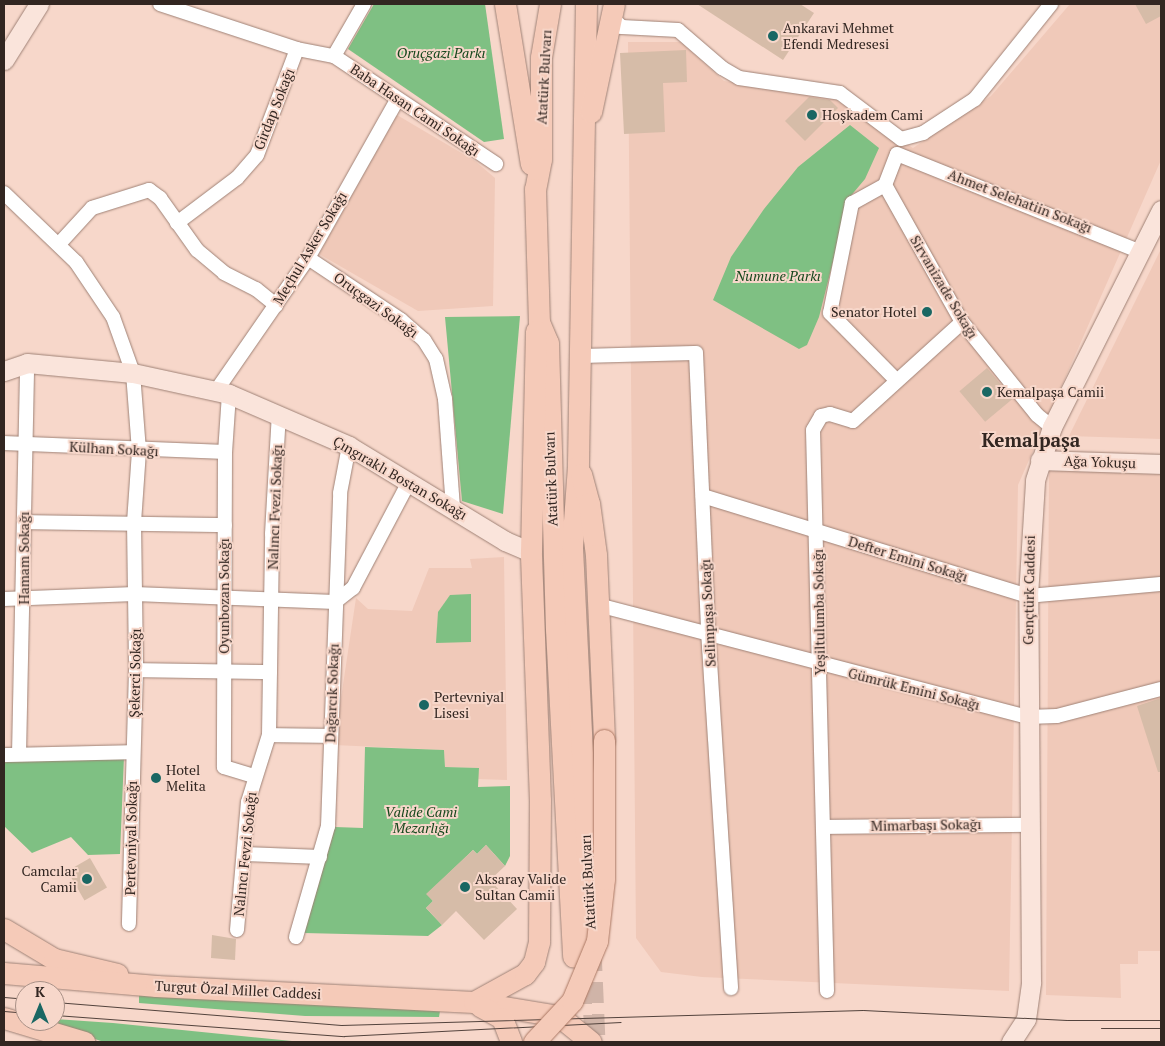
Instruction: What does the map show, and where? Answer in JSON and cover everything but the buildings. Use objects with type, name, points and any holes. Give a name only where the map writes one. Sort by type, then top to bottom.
[{"type":"main road","points":[[505,4],[535,189]]},
{"type":"main road","name":"Atatürk Bulvarı","points":[[550,4],[541,57],[541,159],[535,189],[539,322],[548,342],[556,629],[582,954],[573,571],[578,466],[586,4]]},
{"type":"main road","points":[[582,154],[612,10]]},
{"type":"main road","points":[[474,1002],[526,974],[534,962],[539,942],[540,802],[530,552],[534,336],[539,322]]},
{"type":"main road","points":[[534,1042],[572,1001],[598,941],[604,879],[604,740],[598,605],[592,518],[578,466]]},
{"type":"main road","points":[[4,929],[54,959],[156,986]]},
{"type":"main road","name":"Turgut Özal Millet Caddesi","points":[[4,973],[156,986],[474,1002],[559,1016],[591,1042]]},
{"type":"main road","points":[[474,1002],[497,1026],[501,1042]]},
{"type":"main road","points":[[474,1002],[502,1018],[511,1042]]},
{"type":"main road","points":[[4,1018],[84,1042]]},
{"type":"street","points":[[4,60],[38,4]]},
{"type":"street","points":[[160,4],[297,50],[334,56],[364,4]]},
{"type":"street","points":[[612,10],[622,27],[678,30],[722,68],[739,78],[840,93],[901,139],[923,133],[975,99],[1051,4]]},
{"type":"street","name":"Girdap Sokağı","points":[[177,223],[237,178],[257,154],[297,50]]},
{"type":"street","name":"Baba Hasan Cami Sokağı","points":[[334,56],[397,100],[496,164]]},
{"type":"street","name":"Meçhul Asker Sokağı","points":[[223,392],[276,305],[308,258],[397,100]]},
{"type":"street","name":"Ahmet Selehatiin Sokağı","points":[[885,185],[897,154],[1141,252]]},
{"type":"street","points":[[885,185],[852,203],[830,314],[896,380]]},
{"type":"street","name":"Sirvanizade Sokağı","points":[[885,185],[962,322],[1037,415],[1052,427]]},
{"type":"street","points":[[60,244],[92,208],[149,190],[197,250],[224,273],[256,289],[276,305]]},
{"type":"street","name":"Şekerci Sokağı","points":[[4,193],[60,244],[113,317],[132,373],[139,451],[134,524],[136,670],[133,752]]},
{"type":"street","name":"Gençtürk Caddesi","points":[[1012,1040],[1026,1018],[1030,1000],[1027,717],[1028,596],[1030,521],[1042,453],[1052,427],[1161,210]]},
{"type":"street","name":"Oruçgazi Sokağı","points":[[308,258],[400,320],[424,340],[436,359],[445,399],[453,508]]},
{"type":"street","name":"Yeşiltulumba Sokağı","points":[[827,991],[825,826],[819,665],[816,423],[821,416],[830,414],[853,421],[962,322]]},
{"type":"street","name":"Selimpaşa Sokağı","points":[[579,356],[696,353],[708,631],[731,988]]},
{"type":"street","name":"Çıngıraklı Bostan Sokağı","points":[[4,371],[27,363],[132,373],[223,392],[279,414],[349,446],[505,541],[530,552]]},
{"type":"street","name":"Hamam Sokağı","points":[[19,754],[24,600],[27,363]]},
{"type":"street","name":"Oyunbozan Sokağı","points":[[223,392],[224,767],[254,776]]},
{"type":"street","name":"Nalıncı Fvezi Sokağı","points":[[272,601],[272,534],[279,414]]},
{"type":"street","name":"Külhan Sokağı","points":[[4,443],[139,451],[224,452]]},
{"type":"street","name":"Dağarcık Sokağı","points":[[296,937],[328,826],[340,493],[349,446]]},
{"type":"street","name":"Ağa Yokuşu","points":[[1042,453],[1080,452],[1161,455]]},
{"type":"street","name":"Ağa Yokuşu","points":[[1042,453],[1161,464]]},
{"type":"street","points":[[4,599],[24,600],[135,594],[224,600],[335,602],[353,588],[409,482]]},
{"type":"street","name":"Defter Emini Sokağı","points":[[703,496],[1028,596]]},
{"type":"street","points":[[24,522],[224,525]]},
{"type":"street","points":[[1028,596],[1161,584]]},
{"type":"street","name":"Nalıncı Fevzi Sokağı","points":[[237,930],[248,802],[254,776],[269,735],[272,601]]},
{"type":"street","name":"Gümrük Emini Sokağı","points":[[598,605],[708,631],[819,665],[1027,717],[1057,716],[1161,689]]},
{"type":"street","points":[[136,670],[270,672]]},
{"type":"street","points":[[269,735],[330,736]]},
{"type":"street","points":[[4,755],[133,752]]},
{"type":"street","name":"Pertevniyal Sokağı","points":[[129,924],[133,752]]},
{"type":"street","name":"Mimarbaşı Sokağı","points":[[825,826],[1028,824]]},
{"type":"street","points":[[245,854],[320,857]]},
{"type":"shaded area","points":[[1070,4],[1161,4],[1161,160],[1018,485],[1009,991],[702,977],[661,972],[636,938],[628,42],[681,42],[724,81],[831,97],[913,148],[991,96]]},
{"type":"shaded area","points":[[397,115],[475,161],[495,178],[493,306],[418,311],[319,254]]},
{"type":"shaded area","points":[[1161,249],[1161,439],[1069,436]]},
{"type":"shaded area","points":[[1049,470],[1161,472],[1161,951],[1138,951],[1138,964],[1120,964],[1121,998],[1046,995]]},
{"type":"shaded area","name":"Pertevniyal Lisesi","points":[[504,557],[507,780],[477,779],[479,768],[445,767],[444,750],[334,745],[356,598],[368,609],[412,611],[429,568],[472,568],[470,559]]},
{"type":"green space","name":"Oruçgazi Parkı","points":[[374,4],[485,4],[504,139],[484,142],[348,49]]},
{"type":"green space","name":"Numune Parkı","points":[[850,125],[879,148],[865,179],[849,198],[819,317],[807,345],[799,349],[713,300],[731,257],[764,209],[798,167]]},
{"type":"green space","points":[[520,316],[503,514],[462,501],[445,317]]},
{"type":"green space","points":[[471,594],[471,642],[436,643],[438,612],[450,595]]},
{"type":"green space","name":"Valide Cami Mezarlığı","points":[[365,747],[444,750],[445,767],[479,768],[478,787],[510,786],[510,856],[505,866],[486,845],[477,854],[473,850],[427,894],[433,901],[426,908],[442,925],[428,936],[304,933],[335,827],[363,828]]},
{"type":"green space","points":[[124,757],[120,854],[88,855],[71,837],[32,853],[4,826],[4,762]]},
{"type":"green space","points":[[139,992],[440,1011],[439,1017],[305,1016],[139,1003]]},
{"type":"green space","points":[[65,1020],[302,1042],[104,1042],[65,1029]]},
{"type":"tunnel","points":[[591,950],[595,1042]]},
{"type":"tram line","points":[[4,997],[15,998]]},
{"type":"tram line","points":[[65,1003],[341,1025],[863,1010],[1067,1020],[1161,1020]]},
{"type":"tram line","points":[[4,1011],[15,1012]]},
{"type":"tram line","points":[[65,1016],[344,1036],[621,1022]]},
{"type":"tram line","points":[[1101,1028],[1161,1028]]},
{"type":"place","name":"Ankaravi Mehmet Efendi Medresesi","points":[[773,36]]},
{"type":"place","name":"Hoşkadem Cami","points":[[812,115]]},
{"type":"place","name":"Senator Hotel","points":[[927,312]]},
{"type":"place","name":"Kemalpaşa Camii","points":[[987,392]]},
{"type":"place","name":"Pertevniyal Lisesi","points":[[424,705]]},
{"type":"place","name":"Hotel Melita","points":[[156,778]]},
{"type":"place","name":"Camcılar Camii","points":[[87,879]]},
{"type":"place","name":"Aksaray Valide Sultan Camii","points":[[465,887]]},
{"type":"district","name":"Kemalpaşa","points":[[1031,440]]}]
